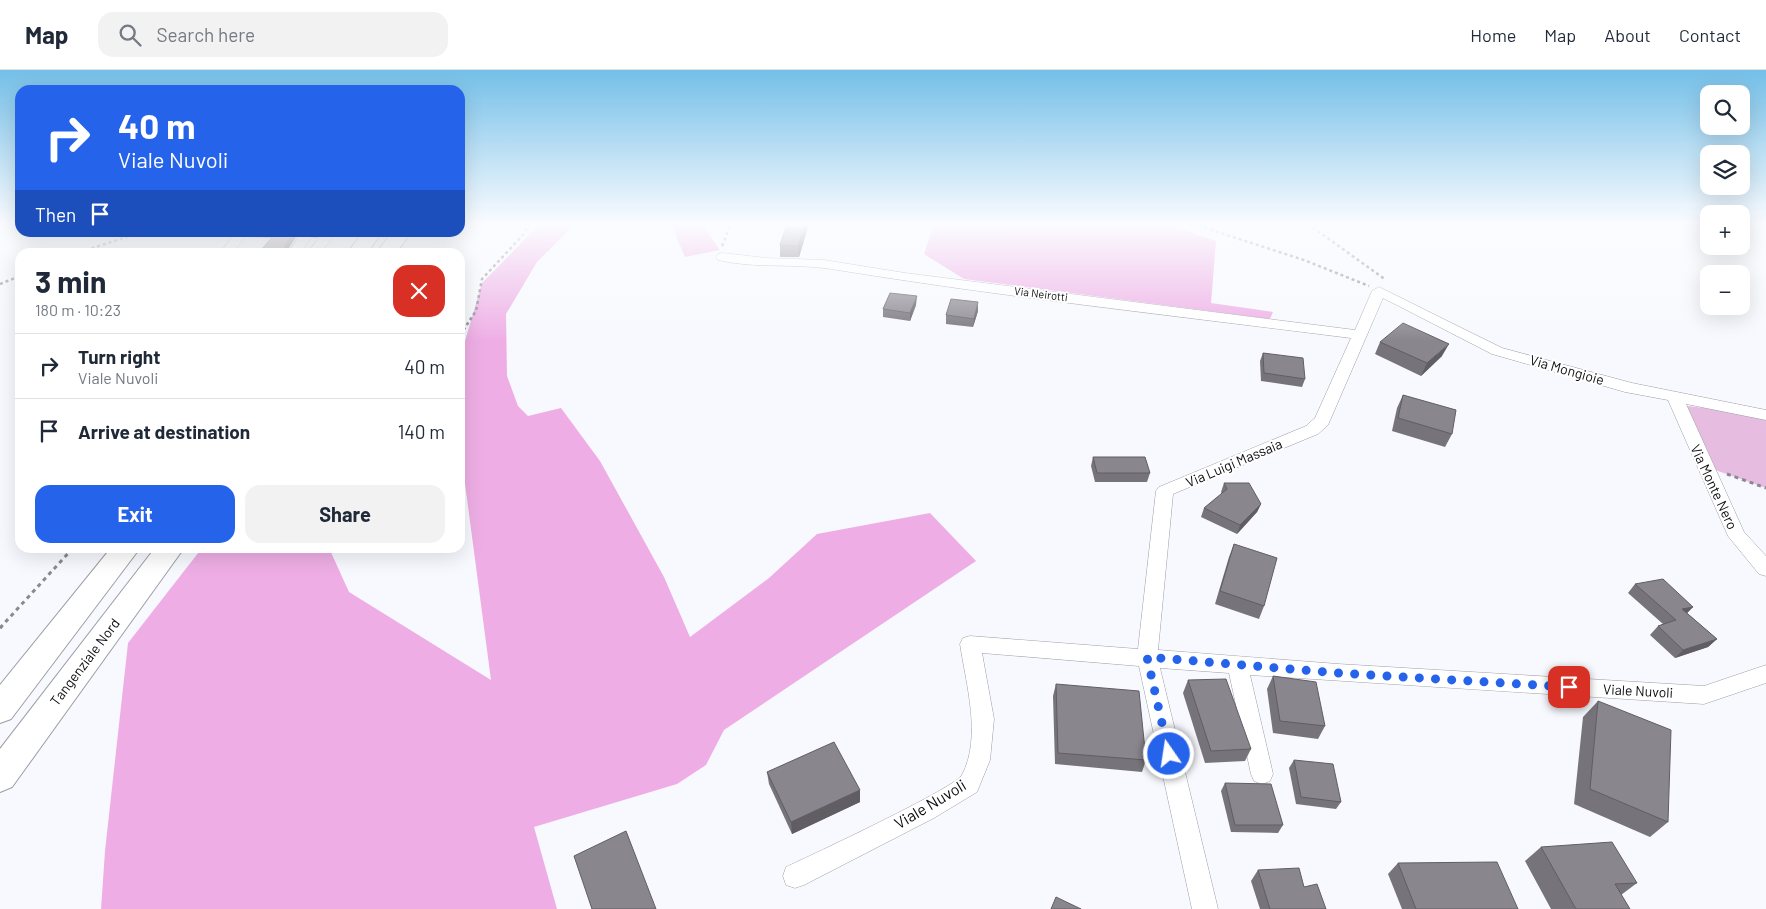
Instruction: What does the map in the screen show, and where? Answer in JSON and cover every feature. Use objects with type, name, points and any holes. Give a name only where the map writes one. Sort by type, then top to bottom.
[{"type":"highway","points":[[0,709],[122,553]]},
{"type":"highway","name":"Tangenziale Nord","points":[[0,776],[166,553]]},
{"type":"street","name":"Via Neirotti","points":[[799,263],[824,264],[915,278],[1358,336]]},
{"type":"street","name":"Via Mongioie","points":[[1379,290],[1498,351],[1675,398],[1766,415]]},
{"type":"street","name":"Via Luigi Massaia","points":[[1147,657],[1165,491],[1312,430],[1322,421],[1379,290]]},
{"type":"street","name":"Via Monte Nero","points":[[1675,398],[1737,536],[1766,569]]},
{"type":"street","name":"Viale Nuvoli","points":[[795,876],[926,810],[969,785],[979,760],[983,719],[970,644],[1338,673],[1704,695],[1766,674]]},
{"type":"street","points":[[1147,657],[1205,909]]},
{"type":"street","points":[[1237,664],[1262,774]]},
{"type":"path","points":[[465,328],[476,311],[482,279],[497,263]]},
{"type":"path","points":[[1312,263],[1379,290]]},
{"type":"path","points":[[1363,263],[1386,280],[1396,299]]},
{"type":"path","points":[[0,284],[15,278]]},
{"type":"path","points":[[1704,466],[1766,488]]},
{"type":"path","points":[[0,628],[68,553]]},
{"type":"shaded area","points":[[502,263],[536,263],[506,314],[507,376],[518,406],[528,416],[561,408],[600,461],[664,577],[690,637],[769,578],[817,534],[930,513],[976,561],[724,730],[706,765],[677,784],[534,827],[557,909],[101,909],[105,851],[128,643],[198,553],[331,553],[349,592],[491,680],[465,484],[465,341],[482,283]]},
{"type":"shaded area","points":[[939,263],[1214,263],[1211,303],[1273,312],[1270,319],[964,279]]},
{"type":"shaded area","points":[[1687,406],[1766,415],[1766,488],[1704,466]]},
{"type":"building","points":[[890,293],[917,296],[910,313],[883,309]]},
{"type":"building","points":[[951,299],[978,302],[974,319],[946,315]]},
{"type":"building","points":[[1403,323],[1449,344],[1427,363],[1380,342]]},
{"type":"building","points":[[1263,353],[1303,358],[1305,379],[1264,373]]},
{"type":"building","points":[[1403,395],[1456,410],[1452,434],[1398,418]]},
{"type":"building","points":[[1093,457],[1145,457],[1150,473],[1097,473]]},
{"type":"building","points":[[1224,483],[1249,483],[1261,504],[1240,525],[1204,508],[1227,489]]},
{"type":"building","points":[[1234,544],[1277,558],[1264,606],[1220,591]]},
{"type":"building","points":[[1663,579],[1693,607],[1682,609],[1717,639],[1683,650],[1658,626],[1676,620],[1635,584]]},
{"type":"building","points":[[1273,676],[1316,682],[1325,726],[1280,721]]},
{"type":"building","points":[[1226,679],[1251,749],[1211,751],[1188,680]]},
{"type":"building","points":[[1056,684],[1139,691],[1146,760],[1058,753]]},
{"type":"building","points":[[1598,701],[1671,730],[1668,822],[1590,789]]},
{"type":"building","points":[[834,742],[860,790],[791,822],[767,772]]},
{"type":"building","points":[[1294,760],[1333,764],[1341,802],[1301,797]]},
{"type":"building","points":[[1225,783],[1271,784],[1283,825],[1235,825]]},
{"type":"building","points":[[626,831],[656,909],[592,909],[574,856]]},
{"type":"building","points":[[1612,842],[1637,883],[1615,884],[1630,909],[1576,909],[1541,847]]},
{"type":"building","points":[[1497,862],[1518,909],[1416,909],[1398,863]]},
{"type":"building","points":[[1299,868],[1304,887],[1317,884],[1326,909],[1270,909],[1258,870]]},
{"type":"building","points":[[1056,897],[1081,909],[1051,909]]},
{"type":"route","points":[[1169,754],[1147,657],[1338,673],[1569,687]]}]
